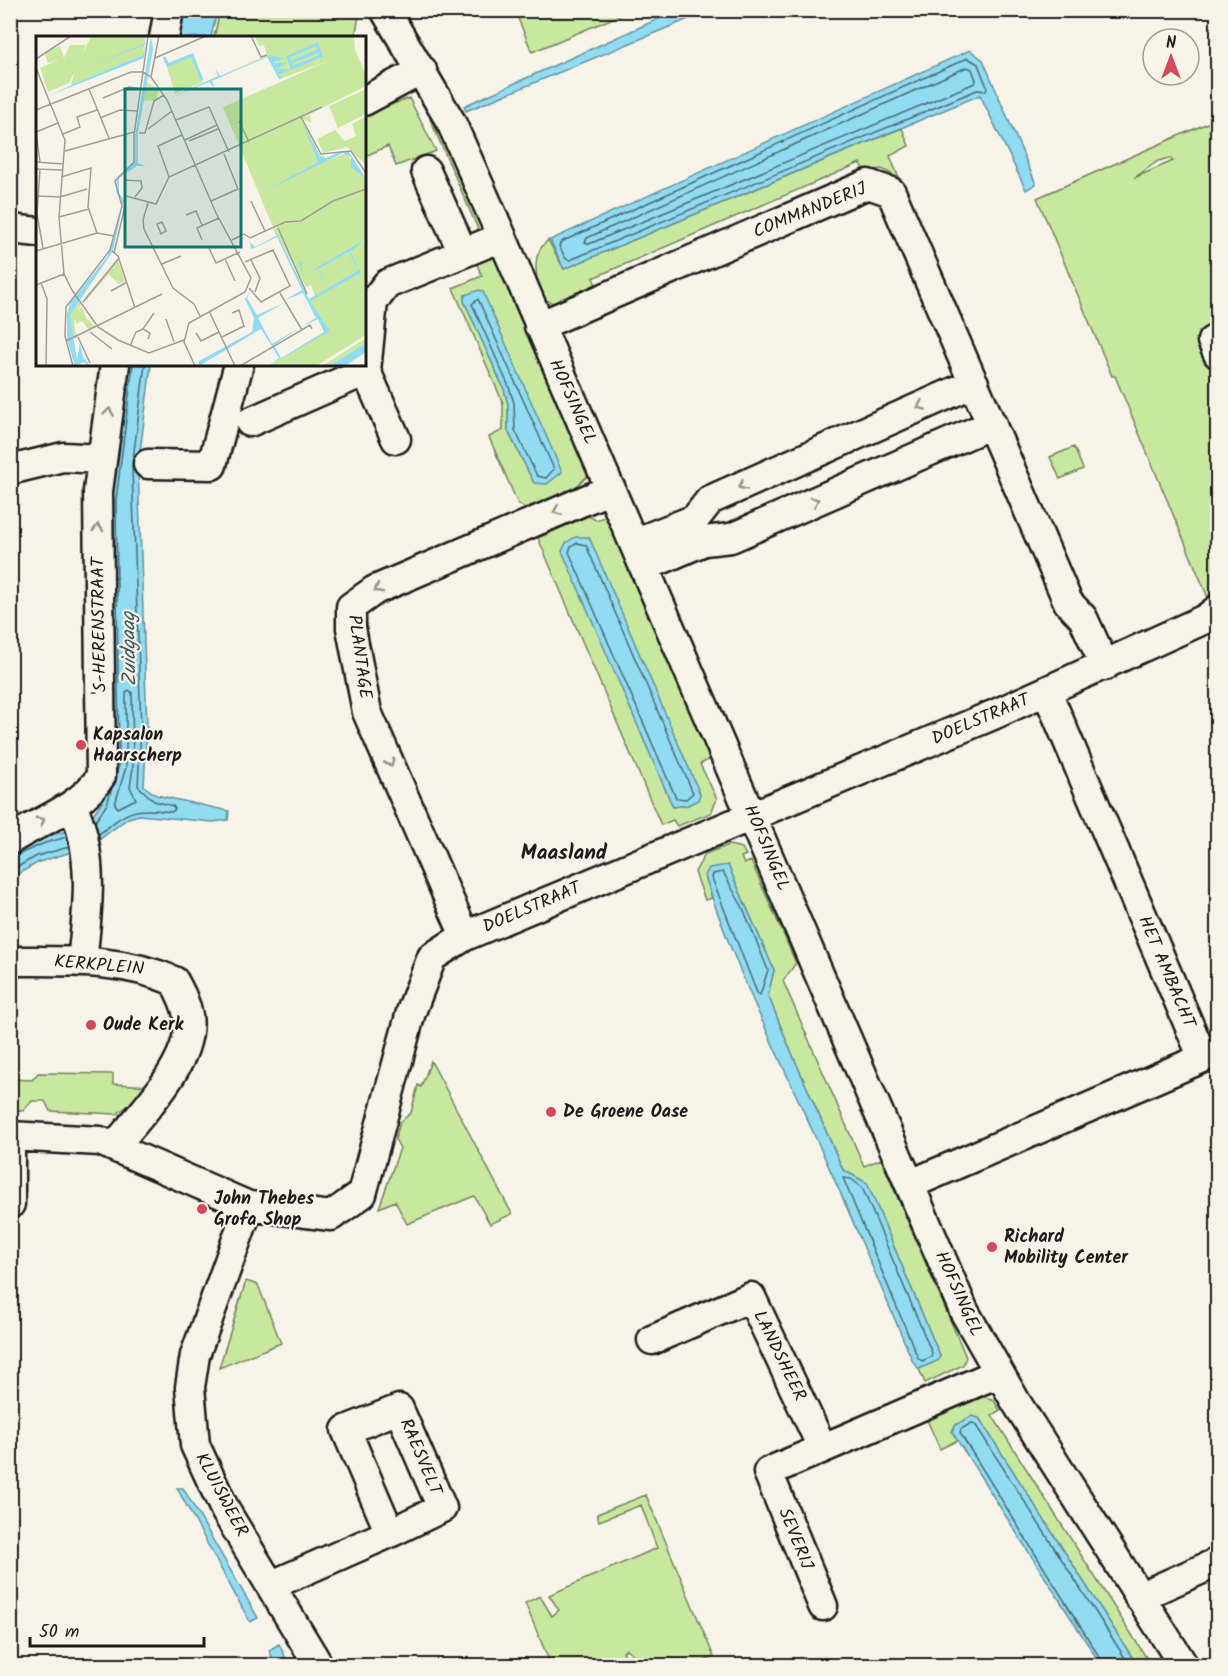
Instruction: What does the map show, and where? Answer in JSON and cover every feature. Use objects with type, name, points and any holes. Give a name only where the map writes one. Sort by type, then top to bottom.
[{"type":"street","points":[[164,36],[169,10]]},
{"type":"street","name":"HOFSINGEL","points":[[385,10],[451,122],[752,815],[964,1311],[998,1373],[1184,1665]]},
{"type":"street","points":[[366,100],[422,70]]},
{"type":"street","points":[[426,171],[463,253]]},
{"type":"street","name":"COMMANDERIJ","points":[[539,326],[868,184],[891,192],[1068,602],[1083,618],[1105,666]]},
{"type":"street","points":[[10,229],[36,232]]},
{"type":"street","points":[[396,439],[366,371],[373,302],[387,284],[502,237]]},
{"type":"street","name":"'S-HERENSTRAAT","points":[[10,840],[80,826],[93,789],[101,776],[98,491],[115,366]]},
{"type":"street","points":[[148,464],[213,465],[237,422],[239,366]]},
{"type":"street","points":[[237,422],[366,371]]},
{"type":"street","points":[[639,555],[695,519],[710,500],[974,383]]},
{"type":"street","points":[[639,555],[731,538],[992,424]]},
{"type":"street","points":[[10,470],[63,457],[102,459]]},
{"type":"street","name":"PLANTAGE","points":[[465,936],[367,712],[351,628],[351,607],[375,590],[611,489]]},
{"type":"street","points":[[710,500],[708,512],[713,526],[731,538]]},
{"type":"street","name":"DOELSTRAAT","points":[[10,1136],[100,1141],[249,1206],[331,1216],[362,1194],[411,1012],[432,957],[465,936],[1047,692],[1211,614]]},
{"type":"street","name":"HET AMBACHT","points":[[911,1184],[1203,1058],[1047,692]]},
{"type":"street","points":[[80,826],[82,961]]},
{"type":"street","name":"KERKPLEIN","points":[[10,964],[17,961],[82,961],[146,969],[174,981],[188,1016],[186,1048],[163,1085],[115,1146]]},
{"type":"street","points":[[10,1152],[10,1204]]},
{"type":"street","name":"KLUISWEER","points":[[249,1206],[195,1355],[190,1387],[195,1445],[210,1480],[319,1665]]},
{"type":"street","name":"LANDSHEER","points":[[652,1340],[751,1298],[822,1447]]},
{"type":"street","points":[[822,1447],[998,1373]]},
{"type":"street","name":"SEVERIJ","points":[[822,1447],[768,1472],[823,1606]]},
{"type":"street","points":[[272,1585],[390,1533]]},
{"type":"street","points":[[1139,1597],[1218,1562]]},
{"type":"green space","points":[[360,10],[355,36],[214,36],[220,11]]},
{"type":"green space","points":[[515,11],[630,11],[532,52]]},
{"type":"green space","points":[[409,98],[436,151],[396,166],[388,146],[366,156],[366,115]]},
{"type":"green space","points":[[436,116],[488,233],[481,236],[430,119]]},
{"type":"green space","points":[[1217,119],[1217,619],[1115,376],[1112,376],[1037,198]],"holes":[[[1169,158],[1173,161],[1134,178],[1158,161]]]},
{"type":"green space","points":[[902,128],[909,146],[890,156],[899,178],[882,169],[864,171],[860,163],[593,278],[597,287],[568,302],[554,303],[539,295],[537,259],[542,246],[548,240],[564,269]]},
{"type":"green space","points":[[498,252],[590,474],[573,489],[525,508],[518,504],[489,437],[503,430],[503,403],[453,288],[482,276],[475,260]],"holes":[[[474,294],[534,483],[508,431],[508,404],[504,389],[464,301],[465,295]]]},
{"type":"green space","points":[[1074,447],[1083,469],[1060,479],[1050,457]]},
{"type":"green space","points":[[609,515],[711,759],[700,764],[717,799],[711,813],[677,826],[673,820],[661,825],[538,538],[588,516],[596,520]],"holes":[[[600,636],[688,805],[673,807]]]},
{"type":"green space","points":[[729,845],[742,848],[746,855],[741,857],[744,864],[751,861],[796,963],[783,981],[864,1166],[881,1159],[966,1357],[963,1365],[925,1383],[919,1369],[938,1360],[940,1356],[867,1183],[843,1170],[787,1042],[768,995],[774,970],[728,865],[705,876],[712,898],[705,900],[695,872],[705,854]]},
{"type":"green space","points":[[431,1061],[512,1214],[490,1224],[474,1196],[407,1224],[395,1201],[379,1208],[400,1148],[395,1139],[400,1122],[411,1113],[418,1085],[421,1087]]},
{"type":"green space","points":[[38,1073],[113,1074],[113,1084],[153,1086],[117,1114],[50,1111],[45,1101],[32,1101],[23,1111],[15,1110],[11,1097],[10,1079],[32,1080]]},
{"type":"green space","points":[[246,1281],[258,1285],[281,1343],[219,1368]]},
{"type":"green space","points":[[983,1397],[993,1399],[1000,1410],[992,1415],[1151,1665],[1137,1665],[979,1418],[952,1432],[958,1440],[940,1449],[927,1420]]},
{"type":"green space","points":[[646,1495],[714,1657],[695,1665],[644,1663],[626,1649],[623,1652],[632,1665],[551,1665],[525,1603],[540,1596],[552,1616],[559,1610],[549,1595],[657,1548],[641,1505],[599,1521],[597,1514]]},
{"type":"water","points":[[678,10],[708,11],[466,111],[464,106]]},
{"type":"water","points":[[181,11],[217,11],[211,36],[177,36]]},
{"type":"water","points":[[970,50],[983,60],[1036,184],[1026,190],[980,95],[564,269],[550,240]]},
{"type":"water","points":[[479,290],[483,292],[562,472],[547,484],[534,483],[508,431],[508,404],[504,389],[464,301],[465,295]]},
{"type":"water","name":"Zuidgaag","points":[[127,366],[151,366],[138,468],[147,728],[144,786],[156,795],[229,811],[228,820],[213,822],[139,815],[128,818],[91,846],[39,862],[11,878],[11,853],[43,837],[84,827],[102,802],[110,781],[110,500]]},
{"type":"water","points":[[575,537],[589,537],[700,794],[698,800],[688,805],[673,807],[562,551],[566,543]]},
{"type":"water","points":[[728,865],[774,970],[768,995],[787,1042],[843,1170],[867,1183],[940,1356],[939,1360],[919,1369],[913,1362],[839,1189],[728,941],[705,876],[709,868]]},
{"type":"water","points":[[972,1416],[979,1418],[1137,1665],[1101,1665],[952,1432],[955,1425]]},
{"type":"water","points":[[177,1488],[183,1488],[258,1618],[250,1622]]},
{"type":"water","points":[[279,1644],[289,1665],[276,1665],[269,1650]]},
{"type":"place","name":"Kapsalon Haarscherp","points":[[81,745]]},
{"type":"place","name":"Oude Kerk","points":[[91,1025]]},
{"type":"place","name":"De Groene Oase","points":[[551,1112]]},
{"type":"place","name":"John Thebes Grofa Shop","points":[[202,1209]]},
{"type":"place","name":"Richard Mobility Center","points":[[992,1247]]},
{"type":"district","name":"Maasland","points":[[564,853]]}]
